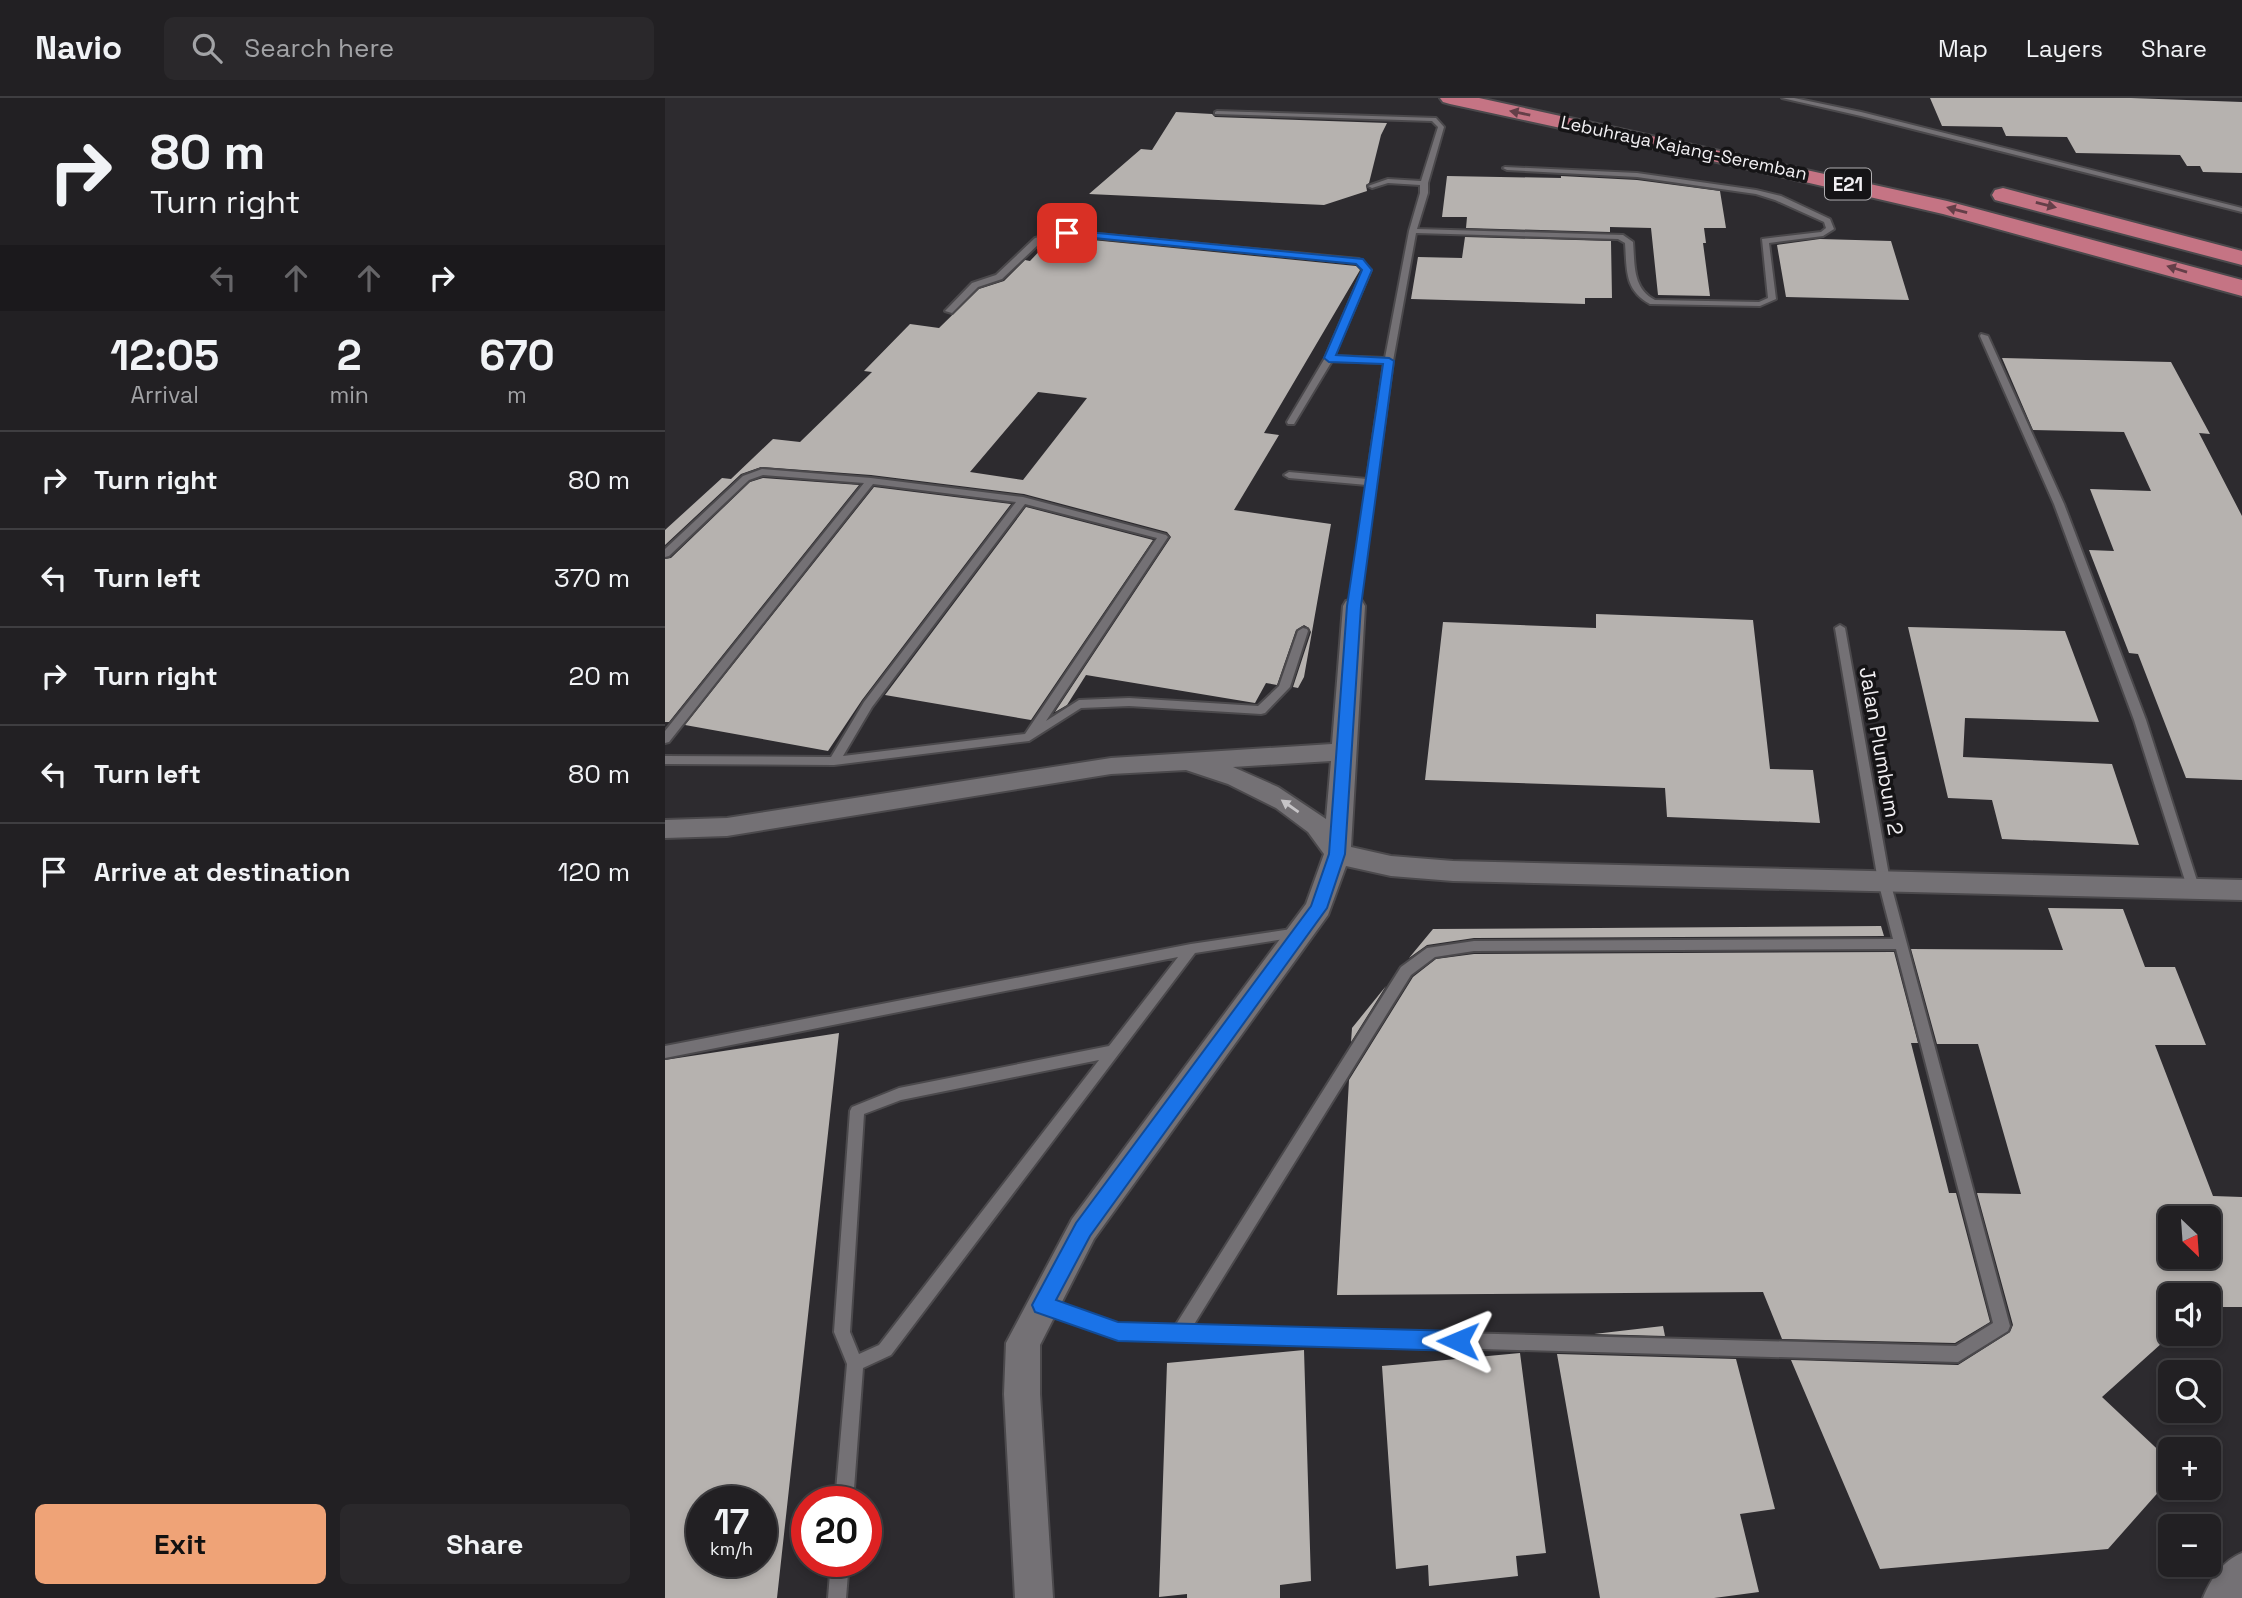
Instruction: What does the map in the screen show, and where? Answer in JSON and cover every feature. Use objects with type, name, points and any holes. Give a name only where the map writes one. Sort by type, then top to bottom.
[{"type":"highway","name":"Lebuhraya Kajang-Seremban","points":[[1450,98],[1750,161],[1944,206],[2242,288]]},
{"type":"highway","name":"Lebuhraya Kajang-Seremban","points":[[1549,98],[1653,119]]},
{"type":"highway","points":[[1975,188],[2242,258]]},
{"type":"street","points":[[1034,1598],[1021,1394],[1023,1343],[1083,1230],[1318,908],[1337,854],[1354,606]]},
{"type":"street","points":[[665,829],[727,827],[1111,766],[1344,752]]},
{"type":"street","points":[[1185,761],[1233,775],[1278,798],[1316,824],[1337,854],[1391,866],[1453,871],[2242,890]]},
{"type":"street","points":[[2222,1598],[2242,1572]]},
{"type":"lane","points":[[1785,98],[1861,114],[2242,210]]},
{"type":"lane","points":[[1217,113],[1434,119],[1441,127],[1413,231],[1389,361],[1354,606]]},
{"type":"lane","points":[[1413,231],[1620,237],[1629,242],[1635,290],[1640,297],[1653,302],[1760,304],[1772,299],[1765,241],[1823,234],[1830,229],[1828,221],[1756,192],[1637,175],[1507,169]]},
{"type":"lane","points":[[1372,186],[1388,181],[1424,183]]},
{"type":"lane","points":[[949,311],[975,285],[999,277],[1038,240],[1067,233],[1359,261],[1367,270],[1329,358],[1291,422]]},
{"type":"lane","points":[[1983,336],[2059,504],[2140,720],[2193,887]]},
{"type":"lane","points":[[1329,358],[1389,361]]},
{"type":"lane","points":[[665,554],[746,478],[762,472],[871,481],[1023,500],[1163,537],[1029,737]]},
{"type":"lane","points":[[1289,475],[1370,482]]},
{"type":"lane","points":[[665,739],[871,481]]},
{"type":"lane","points":[[834,761],[868,705],[1023,500]]},
{"type":"lane","name":"Jalan Plumbum 2","points":[[1179,1334],[1958,1354],[2002,1326],[1884,881],[1840,628]]},
{"type":"lane","points":[[665,760],[834,761],[1029,737],[1079,704],[1129,702],[1261,710],[1284,687],[1303,631]]},
{"type":"lane","points":[[665,1052],[1191,949],[1302,932]]},
{"type":"lane","points":[[1043,1305],[1118,1332],[1179,1334],[1406,971],[1432,952],[1474,946],[1900,944]]},
{"type":"lane","points":[[855,1364],[885,1350],[1191,949]]},
{"type":"lane","points":[[846,1486],[855,1364],[842,1332],[857,1111],[899,1094],[1114,1051]]},
{"type":"lane","points":[[837,1598],[839,1577]]},
{"type":"building","points":[[1930,98],[2131,98],[2242,102],[2242,173],[2203,172],[2200,166],[2187,166],[2180,155],[2076,153],[2067,137],[2006,136],[2002,127],[1942,126]]},
{"type":"building","points":[[1176,112],[1212,114],[1215,117],[1387,123],[1381,135],[1369,183],[1366,185],[1367,191],[1324,205],[1089,194],[1141,149],[1152,150]]},
{"type":"building","points":[[1447,176],[1561,176],[1637,180],[1720,191],[1726,228],[1704,228],[1706,243],[1703,243],[1710,296],[1658,295],[1651,228],[1610,227],[1610,232],[1466,228],[1467,217],[1442,217]]},
{"type":"building","points":[[1465,237],[1611,241],[1612,298],[1585,298],[1585,304],[1411,299],[1418,257],[1462,258]]},
{"type":"building","points":[[1072,238],[1356,266],[1360,270],[1264,433],[1279,435],[1234,510],[1331,524],[1304,677],[1298,688],[1293,687],[1311,632],[1304,625],[1296,630],[1277,685],[1266,683],[1255,703],[1086,675],[1067,705],[1055,712],[1171,537],[1167,532],[1024,494],[871,475],[761,467],[741,474],[665,545],[665,530],[722,478],[731,479],[773,439],[800,442],[872,372],[864,371],[910,324],[939,328],[979,289],[1004,281],[1025,260],[1030,261],[1047,243]],"holes":[[[1038,392],[1087,398],[1023,480],[970,472]]]},
{"type":"building","points":[[1820,239],[1891,241],[1909,300],[1786,297],[1777,245]]},
{"type":"building","points":[[2002,358],[2171,362],[2210,434],[2199,433],[2242,516],[2242,780],[2186,778],[2138,654],[2129,653],[2089,550],[2114,551],[2090,489],[2151,491],[2124,432],[2033,430]]},
{"type":"building","points":[[763,478],[859,485],[669,722],[665,722],[665,559],[671,558],[750,482]]},
{"type":"building","points":[[874,487],[1011,504],[862,700],[828,751],[685,725]]},
{"type":"building","points":[[1026,507],[1153,540],[1031,720],[885,695]]},
{"type":"building","points":[[1596,614],[1753,620],[1770,769],[1813,770],[1820,823],[1667,817],[1665,788],[1425,780],[1443,622],[1596,628]]},
{"type":"building","points":[[1908,627],[2065,631],[2099,722],[1965,718],[1963,757],[2112,764],[2139,845],[2002,839],[1992,800],[1948,798]]},
{"type":"building","points":[[2048,908],[2123,909],[2145,967],[2175,967],[2206,1045],[2155,1045],[2213,1196],[2242,1197],[2242,1307],[2221,1307],[2221,1283],[2158,1283],[2159,1346],[2102,1397],[2158,1450],[2158,1493],[2108,1549],[1880,1569],[1791,1360],[1958,1365],[2010,1332],[2013,1325],[1977,1193],[2021,1194],[1978,1044],[1937,1044],[1911,949],[2063,950]]},
{"type":"building","points":[[1881,926],[1884,936],[1474,938],[1427,945],[1409,958],[1433,929]]},
{"type":"building","points":[[1894,952],[1918,1043],[1911,1043],[1949,1193],[1956,1193],[1990,1322],[1955,1343],[1782,1339],[1763,1292],[1337,1295],[1349,1080],[1413,977],[1436,959],[1474,954]]},
{"type":"building","points":[[1386,986],[1351,1042],[1352,1028]]},
{"type":"building","points":[[839,1033],[777,1598],[665,1598],[665,1060]]},
{"type":"building","points":[[1663,1326],[1665,1336],[1594,1334]]},
{"type":"building","points":[[1304,1350],[1311,1581],[1280,1585],[1280,1598],[1187,1598],[1187,1594],[1159,1597],[1167,1363]]},
{"type":"building","points":[[1520,1353],[1546,1553],[1516,1556],[1518,1576],[1429,1586],[1428,1565],[1396,1569],[1382,1366]]},
{"type":"building","points":[[1557,1354],[1736,1359],[1775,1509],[1740,1514],[1759,1592],[1714,1598],[1600,1598]]},
{"type":"route","points":[[1067,233],[1359,261],[1367,270],[1329,358],[1389,361],[1354,606],[1337,854],[1318,908],[1083,1230],[1043,1305],[1118,1332],[1458,1341]]}]
